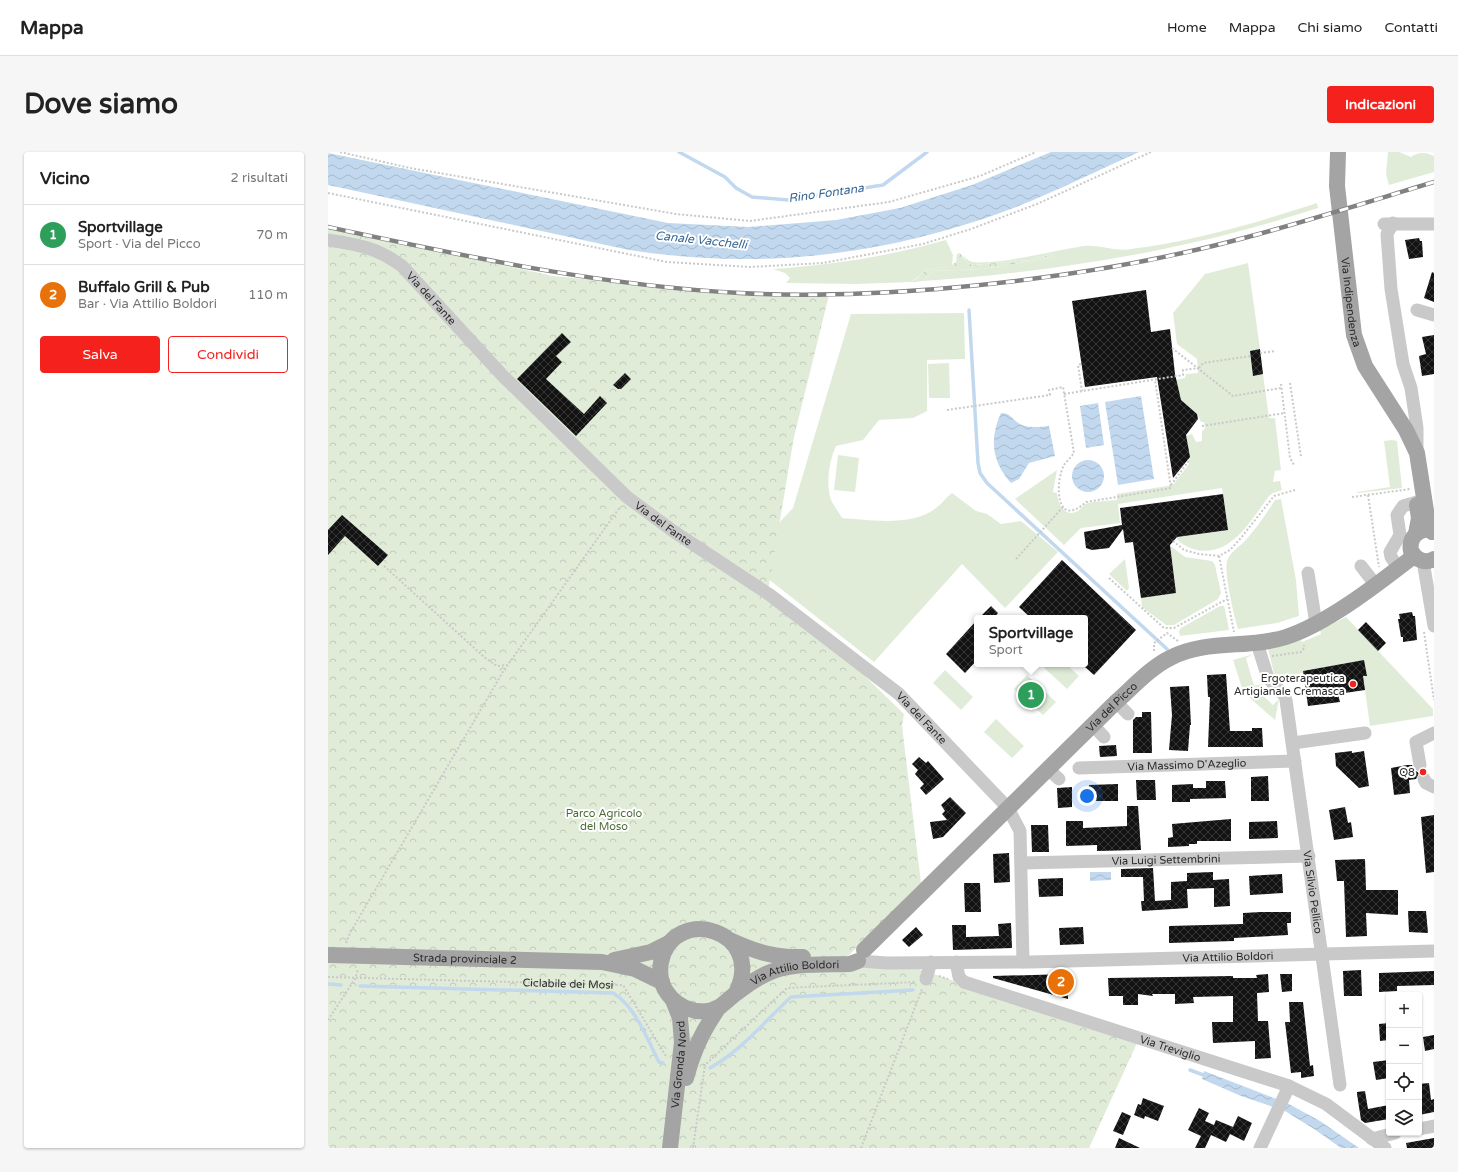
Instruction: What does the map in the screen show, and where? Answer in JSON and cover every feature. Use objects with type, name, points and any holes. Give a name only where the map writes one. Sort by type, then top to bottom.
[{"type":"main road","name":"Via Indipendenza","points":[[1338,152],[1336,186],[1354,335],[1365,366],[1410,438],[1417,454],[1427,517],[1433,532]]},
{"type":"main road","name":"Via Indipendenza","points":[[1410,438],[1419,518],[1416,534],[1411,540],[1410,547],[1424,559]]},
{"type":"main road","points":[[1416,534],[1426,530],[1433,532]]},
{"type":"main road","name":"Via del Picco","points":[[861,956],[1009,810],[1030,786],[1054,774],[1098,731],[1116,702],[1148,673],[1170,658],[1235,636],[1257,643],[1287,637],[1316,624],[1368,575],[1424,559]]},
{"type":"main road","points":[[693,929],[707,929],[720,933],[732,941],[742,960],[742,977],[736,993],[729,1001],[719,1008],[708,1011],[695,1011],[683,1007],[673,1000],[662,982],[660,969],[663,956],[670,944],[680,935],[693,929]]},
{"type":"main road","name":"Via Attilio Boldori","points":[[732,941],[763,954],[786,958],[841,955],[861,956]]},
{"type":"main road","points":[[602,962],[633,957],[651,952],[670,944]]},
{"type":"main road","name":"Strada provinciale 2","points":[[335,955],[602,962]]},
{"type":"main road","name":"Via Attilio Boldori","points":[[736,993],[778,969],[792,966],[850,964],[861,956]]},
{"type":"main road","points":[[602,962],[635,969],[662,982]]},
{"type":"main road","name":"Via Gronda Nord","points":[[673,1000],[680,1018],[692,1063]]},
{"type":"main road","name":"Via Gronda Nord","points":[[670,1148],[673,1130],[692,1063],[703,1031],[719,1008]]},
{"type":"street","name":"Via Indipendenza","points":[[1417,454],[1416,419],[1411,388],[1401,356],[1391,289],[1387,223],[1434,224]]},
{"type":"street","name":"Via del Fante","points":[[328,240],[370,248],[386,254],[402,266],[502,375],[627,497],[673,531],[770,595],[899,694],[1009,810]]},
{"type":"street","points":[[1416,310],[1434,315]]},
{"type":"street","points":[[1398,567],[1391,557],[1390,552],[1400,535],[1397,515],[1403,506],[1416,495]]},
{"type":"street","points":[[1424,559],[1429,627]]},
{"type":"street","points":[[1308,573],[1316,624]]},
{"type":"street","name":"Via Silvio Pellico","points":[[1257,643],[1268,678],[1285,697],[1293,743],[1340,1085]]},
{"type":"street","points":[[1116,702],[1128,714]]},
{"type":"street","points":[[1293,743],[1365,733]]},
{"type":"street","points":[[1420,765],[1416,742],[1434,733]]},
{"type":"street","name":"Via Massimo D'Azeglio","points":[[1079,768],[1295,761]]},
{"type":"street","points":[[1424,779],[1426,783],[1434,787]]},
{"type":"street","points":[[1009,810],[1020,831],[1022,863],[1023,962]]},
{"type":"street","name":"Via Luigi Settembrini","points":[[1022,863],[1309,856]]},
{"type":"street","name":"Via Attilio Boldori","points":[[861,956],[887,963],[1023,962],[1434,951]]},
{"type":"street","points":[[926,979],[931,962]]},
{"type":"street","points":[[956,962],[959,977],[964,982]]},
{"type":"street","name":"Via Treviglio","points":[[964,982],[1290,1086],[1326,1104],[1385,1148]]},
{"type":"street","points":[[1260,1148],[1290,1086]]},
{"type":"street","points":[[1422,1128],[1434,1126]]},
{"type":"street","points":[[1372,1139],[1386,1135]]},
{"type":"path","points":[[340,152],[410,168],[676,214],[750,221],[889,202],[980,176],[1036,152]]},
{"type":"path","points":[[328,193],[667,262],[750,267],[822,263],[923,244],[971,229],[1036,204],[1152,152]]},
{"type":"path","points":[[1172,348],[1233,396],[1281,388]]},
{"type":"path","points":[[1260,353],[1276,351]]},
{"type":"path","points":[[1064,394],[1183,375],[1183,370],[1199,368],[1203,363],[1251,356]]},
{"type":"path","points":[[1081,364],[1078,365],[1082,391]]},
{"type":"path","points":[[1155,380],[1171,485]]},
{"type":"path","points":[[1290,383],[1300,457]]},
{"type":"path","points":[[1281,384],[1290,458],[1294,465]]},
{"type":"path","points":[[947,410],[1050,395],[1049,390],[1063,387],[1074,453],[1064,466],[1059,493],[1060,503],[1068,511],[1075,510],[1086,502],[1171,488],[1171,485],[1188,462],[1187,460]]},
{"type":"path","points":[[1202,426],[1284,413]]},
{"type":"path","points":[[1173,541],[1184,550],[1199,554],[1219,556],[1230,550],[1274,496],[1295,490]]},
{"type":"path","points":[[1352,497],[1368,495],[1416,495]]},
{"type":"path","points":[[1368,495],[1379,567],[1368,575]]},
{"type":"path","points":[[335,955],[350,934],[507,665],[627,497]]},
{"type":"path","points":[[1016,559],[1063,507]]},
{"type":"path","points":[[1219,556],[1235,636]]},
{"type":"path","points":[[384,566],[484,657],[497,666],[507,665]]},
{"type":"path","points":[[1109,578],[1164,628],[1174,628],[1227,598]]},
{"type":"path","points":[[1429,627],[1434,700]]},
{"type":"path","points":[[1154,643],[1167,633],[1178,641]]},
{"type":"path","points":[[328,1020],[355,978],[362,956]]},
{"type":"path","points":[[693,1148],[692,1063],[788,988],[920,982],[936,975],[964,982]]},
{"type":"path","name":"Ciclabile dei Mosi","points":[[328,977],[623,985],[665,1057],[692,1063]]},
{"type":"path","points":[[861,1148],[926,979]]},
{"type":"green space","points":[[1388,152],[1399,152],[1411,157],[1422,153],[1434,156],[1434,172],[1389,185],[1386,174]]},
{"type":"green space","points":[[1317,203],[1318,208],[1270,223],[1221,236],[1122,257],[1023,272],[923,281],[933,271],[983,269],[1055,257],[1052,254],[1031,260],[973,265],[967,262],[963,255],[971,262],[988,262],[1084,246],[1125,250],[1155,246],[1202,236],[1271,218]]},
{"type":"green space","name":"Parco Agricolo del Moso","points":[[328,227],[553,276],[749,294],[829,295],[794,437],[767,597],[835,647],[904,714],[902,726],[921,883],[838,966],[916,968],[1137,1043],[1089,1148],[328,1148]]},
{"type":"green space","points":[[946,240],[953,255],[952,265],[925,271],[912,282],[856,284],[786,283],[790,278],[785,273],[773,269],[861,259],[904,251]]},
{"type":"green space","points":[[960,253],[967,262],[973,265],[1031,260],[1052,254],[1055,257],[983,269],[933,271],[923,281],[913,282],[925,271],[952,265],[956,262],[957,254]]},
{"type":"green space","points":[[1248,263],[1260,349],[1250,351],[1253,375],[1263,374],[1269,418],[1275,418],[1281,470],[1275,471],[1273,482],[1280,481],[1282,490],[1269,496],[1238,536],[1218,549],[1206,551],[1193,549],[1181,543],[1176,537],[1228,530],[1222,488],[1118,504],[1120,523],[1081,528],[1064,545],[1015,499],[1057,470],[1053,492],[1057,493],[1060,505],[1069,513],[1078,511],[1088,503],[1117,500],[1117,494],[1173,485],[1189,464],[1186,436],[1192,434],[1196,442],[1202,441],[1202,431],[1205,428],[1204,422],[1201,422],[1197,414],[1184,403],[1182,405],[1176,380],[1185,378],[1186,374],[1198,373],[1197,359],[1177,344],[1173,313],[1205,274]]},
{"type":"green space","points":[[964,313],[965,359],[927,360],[927,411],[913,418],[879,420],[863,440],[836,446],[831,459],[828,481],[832,502],[842,518],[891,521],[916,518],[927,514],[952,493],[976,511],[987,514],[1001,524],[1021,521],[1058,552],[1005,608],[962,564],[874,662],[744,560],[793,508],[851,314]]},
{"type":"green space","points":[[949,363],[950,398],[929,398],[928,364]]},
{"type":"green space","points":[[1384,441],[1397,441],[1402,488],[1357,493],[1390,487]]},
{"type":"green space","points":[[838,455],[859,458],[855,492],[834,490]]},
{"type":"green space","points":[[1281,499],[1296,580],[1299,616],[1277,623],[1238,629],[1228,584],[1226,567],[1227,561],[1232,552],[1253,532],[1275,500]]},
{"type":"green space","points":[[1172,547],[1185,557],[1212,561],[1215,565],[1221,593],[1218,599],[1174,625],[1166,625],[1142,607],[1141,598],[1176,593],[1170,548]]},
{"type":"green space","points":[[1125,559],[1129,588],[1127,591],[1109,574]]},
{"type":"green space","points":[[1220,606],[1224,606],[1229,630],[1180,636],[1179,631],[1181,628]]},
{"type":"green space","points":[[1346,617],[1433,709],[1433,716],[1370,726],[1363,676],[1367,676],[1364,660],[1303,671],[1303,673],[1275,677],[1268,649],[1301,640],[1302,642],[1321,634],[1320,630]]},
{"type":"green space","points":[[1254,654],[1246,658],[1254,686],[1263,684],[1257,690],[1273,705],[1279,699],[1275,720],[1251,699],[1242,688],[1233,660]]},
{"type":"green space","points":[[1043,667],[1069,667],[1079,676],[1067,689]]},
{"type":"green space","points":[[945,670],[973,697],[961,710],[933,683]]},
{"type":"green space","points":[[1027,675],[1056,702],[1043,715],[1014,689]]},
{"type":"green space","points":[[996,719],[1024,746],[1012,758],[984,732]]},
{"type":"water","name":"Canale Vacchelli","points":[[1051,152],[1139,152],[1006,211],[941,232],[897,243],[853,251],[765,259],[721,259],[675,256],[629,250],[328,185],[328,153],[668,223],[748,227],[836,220],[900,208],[972,185]]},
{"type":"water","points":[[1141,396],[1154,479],[1118,485],[1105,402]]},
{"type":"water","points":[[1098,403],[1104,445],[1086,448],[1080,406]]},
{"type":"water","points":[[1001,413],[1008,415],[1024,426],[1049,426],[1055,456],[1029,463],[1019,479],[1011,483],[1000,467],[994,450],[995,432]]},
{"type":"water","points":[[1085,460],[1091,460],[1100,464],[1104,476],[1100,488],[1091,492],[1085,492],[1076,488],[1072,479],[1072,473],[1076,464]]},
{"type":"water","points":[[1090,872],[1111,872],[1111,880],[1090,881]]},
{"type":"water","points":[[1204,1071],[1287,1103],[1320,1121],[1359,1148],[1341,1148],[1285,1111],[1241,1096],[1202,1079]]},
{"type":"building","points":[[1419,238],[1420,241],[1422,241],[1423,257],[1409,259],[1405,240]]},
{"type":"building","points":[[1432,272],[1434,273],[1434,302],[1424,298]]},
{"type":"building","points":[[1146,290],[1151,332],[1170,329],[1175,374],[1181,400],[1197,414],[1198,419],[1186,435],[1190,457],[1173,478],[1157,377],[1085,387],[1072,301]]},
{"type":"building","points":[[562,333],[571,342],[556,356],[562,362],[546,379],[584,414],[600,396],[607,403],[576,436],[517,379]]},
{"type":"building","points":[[1434,335],[1434,374],[1422,376],[1419,356],[1426,354],[1422,337]]},
{"type":"building","points":[[1260,349],[1263,374],[1253,376],[1250,351]]},
{"type":"building","points":[[625,373],[631,379],[621,389],[618,389],[613,385]]},
{"type":"building","points":[[1223,494],[1228,530],[1177,537],[1170,545],[1176,593],[1141,598],[1133,542],[1125,543],[1123,529],[1109,548],[1092,550],[1086,548],[1084,532],[1122,525],[1120,508]]},
{"type":"building","points":[[342,515],[388,555],[378,566],[345,536],[328,555],[328,530]]},
{"type":"building","points":[[1062,560],[1136,630],[1094,675],[1085,667],[1088,667],[1088,615],[1028,615],[1019,607]]},
{"type":"building","points":[[991,606],[998,613],[996,615],[982,615]]},
{"type":"building","points":[[1412,612],[1413,616],[1415,616],[1417,640],[1403,642],[1398,619],[1400,619],[1399,614]]},
{"type":"building","points":[[1366,622],[1386,643],[1378,651],[1358,630]]},
{"type":"building","points":[[974,623],[974,663],[965,673],[946,654]]},
{"type":"building","points":[[1364,660],[1367,676],[1363,676],[1365,690],[1338,694],[1340,702],[1308,706],[1303,671]]},
{"type":"building","points":[[1226,674],[1230,731],[1252,731],[1252,728],[1262,728],[1263,747],[1208,747],[1210,697],[1208,697],[1207,675]]},
{"type":"building","points":[[1189,686],[1191,725],[1188,751],[1169,750],[1172,715],[1170,687]]},
{"type":"building","points":[[1142,712],[1151,712],[1152,753],[1133,753],[1133,720],[1136,717],[1142,717]]},
{"type":"building","points":[[1116,745],[1117,756],[1100,757],[1099,746]]},
{"type":"building","points":[[1352,751],[1352,753],[1364,751],[1369,786],[1359,788],[1336,766],[1335,753]]},
{"type":"building","points":[[919,757],[926,763],[928,761],[944,779],[926,795],[920,788],[924,784],[915,774],[918,770],[912,764]]},
{"type":"building","points":[[1412,765],[1414,770],[1419,773],[1416,779],[1409,780],[1410,793],[1394,795],[1391,768]]},
{"type":"building","points":[[1268,776],[1269,801],[1251,801],[1251,777]]},
{"type":"building","points":[[1136,780],[1155,780],[1156,800],[1137,800]]},
{"type":"building","points":[[1206,781],[1225,781],[1226,798],[1190,799],[1190,802],[1172,802],[1172,785],[1193,784],[1193,788],[1206,788]]},
{"type":"building","points":[[1118,784],[1118,801],[1089,801],[1089,785]]},
{"type":"building","points":[[1072,787],[1072,807],[1058,808],[1057,788]]},
{"type":"building","points":[[950,797],[966,813],[943,837],[933,839],[930,822],[947,820],[942,814],[945,811],[941,805]]},
{"type":"building","points":[[1127,806],[1138,806],[1141,850],[1097,851],[1097,845],[1066,846],[1066,821],[1083,821],[1083,828],[1127,826]]},
{"type":"building","points":[[1345,807],[1348,823],[1351,822],[1353,837],[1334,840],[1329,810]]},
{"type":"building","points":[[1434,815],[1434,872],[1426,873],[1421,817]]},
{"type":"building","points":[[1231,819],[1231,841],[1197,841],[1197,844],[1189,844],[1189,846],[1168,847],[1168,838],[1173,837],[1172,824]]},
{"type":"building","points":[[1277,821],[1278,838],[1249,839],[1249,822]]},
{"type":"building","points":[[1031,825],[1048,825],[1049,852],[1032,852]]},
{"type":"building","points":[[1009,853],[1010,882],[994,883],[993,854]]},
{"type":"building","points":[[1365,859],[1366,890],[1398,890],[1398,915],[1366,913],[1367,936],[1346,937],[1344,881],[1337,881],[1335,860]]},
{"type":"building","points":[[1153,868],[1155,901],[1171,900],[1171,882],[1187,881],[1187,873],[1213,872],[1213,880],[1229,879],[1230,906],[1214,907],[1214,888],[1187,889],[1188,908],[1142,911],[1141,901],[1144,901],[1143,877],[1121,877],[1121,869]]},
{"type":"building","points":[[1282,874],[1283,893],[1250,895],[1249,876]]},
{"type":"building","points":[[1063,878],[1063,896],[1039,897],[1038,879]]},
{"type":"building","points":[[964,883],[980,883],[981,912],[965,912]]},
{"type":"building","points":[[1408,911],[1426,911],[1428,933],[1409,932]]},
{"type":"building","points":[[1291,912],[1291,923],[1287,923],[1288,935],[1234,938],[1234,941],[1169,943],[1169,926],[1243,924],[1243,913]]},
{"type":"building","points":[[1011,923],[1012,948],[953,950],[952,925],[966,925],[966,937],[999,936],[998,924]]},
{"type":"building","points":[[916,927],[923,935],[909,947],[902,940]]},
{"type":"building","points":[[1083,927],[1084,944],[1060,945],[1059,928]]},
{"type":"building","points":[[1361,970],[1362,996],[1344,996],[1343,971]]},
{"type":"building","points":[[1434,971],[1434,985],[1397,986],[1397,991],[1379,992],[1379,973]]},
{"type":"building","points":[[1068,974],[1068,999],[993,978],[993,976]]},
{"type":"building","points":[[1268,974],[1269,992],[1257,993],[1258,1021],[1268,1021],[1271,1058],[1255,1059],[1255,1041],[1213,1043],[1212,1022],[1233,1022],[1233,996],[1193,997],[1194,1003],[1175,1004],[1175,994],[1152,994],[1153,996],[1138,994],[1138,1005],[1123,1005],[1123,996],[1109,996],[1108,978],[1233,976],[1233,978],[1257,978],[1256,975]]},
{"type":"building","points":[[1280,974],[1292,974],[1292,991],[1282,992]]},
{"type":"building","points":[[1289,1002],[1303,1002],[1310,1066],[1313,1065],[1314,1076],[1301,1078],[1301,1072],[1291,1073],[1285,1022],[1290,1022]]},
{"type":"building","points":[[1386,1023],[1386,1040],[1380,1041],[1379,1024]]},
{"type":"building","points":[[1434,1035],[1434,1049],[1425,1051],[1423,1037]]},
{"type":"building","points":[[1386,1060],[1386,1078],[1376,1080],[1373,1062]]},
{"type":"building","points":[[1429,1083],[1431,1100],[1434,1099],[1434,1112],[1422,1114],[1422,1084]]},
{"type":"building","points":[[1365,1091],[1368,1109],[1386,1106],[1386,1120],[1365,1123],[1361,1120],[1357,1092]]},
{"type":"building","points":[[1143,1098],[1164,1106],[1158,1121],[1145,1116],[1144,1119],[1134,1115],[1138,1104],[1141,1105]]},
{"type":"building","points":[[1199,1108],[1209,1113],[1205,1121],[1214,1125],[1216,1120],[1233,1127],[1238,1116],[1252,1123],[1244,1141],[1230,1134],[1226,1142],[1211,1135],[1205,1148],[1195,1148],[1201,1136],[1188,1130]]},
{"type":"building","points":[[1122,1112],[1131,1116],[1123,1135],[1113,1131]]},
{"type":"building","points":[[1119,1138],[1140,1148],[1115,1148]]},
{"type":"building","points":[[1434,1138],[1434,1148],[1407,1148],[1406,1143]]},
{"type":"waterway","name":"Rino Fontana","points":[[679,152],[725,177],[736,188],[752,197],[788,200],[883,185],[927,152]]},
{"type":"waterway","points":[[969,310],[978,463],[980,473],[987,483],[1167,649]]},
{"type":"waterway","points":[[328,984],[341,985]]},
{"type":"waterway","points":[[360,986],[613,993],[628,1006],[640,1024],[659,1062],[663,1063]]},
{"type":"waterway","points":[[710,1068],[732,1053],[791,997],[913,990]]},
{"type":"waterway","points":[[1190,1070],[1206,1076]]},
{"type":"railway","points":[[328,227],[482,259],[585,277],[637,284],[740,293],[815,295],[864,294],[938,289],[1016,281],[1131,264],[1206,248],[1244,238],[1434,182]]},
{"type":"place","name":"Ergoterapeutica Artigianale Cremasca","points":[[1353,684]]},
{"type":"place","name":"Sportvillage","points":[[1031,695]]},
{"type":"place","name":"Q8","points":[[1423,772]]},
{"type":"place","name":"Buffalo Grill & Pub","points":[[1061,982]]}]
